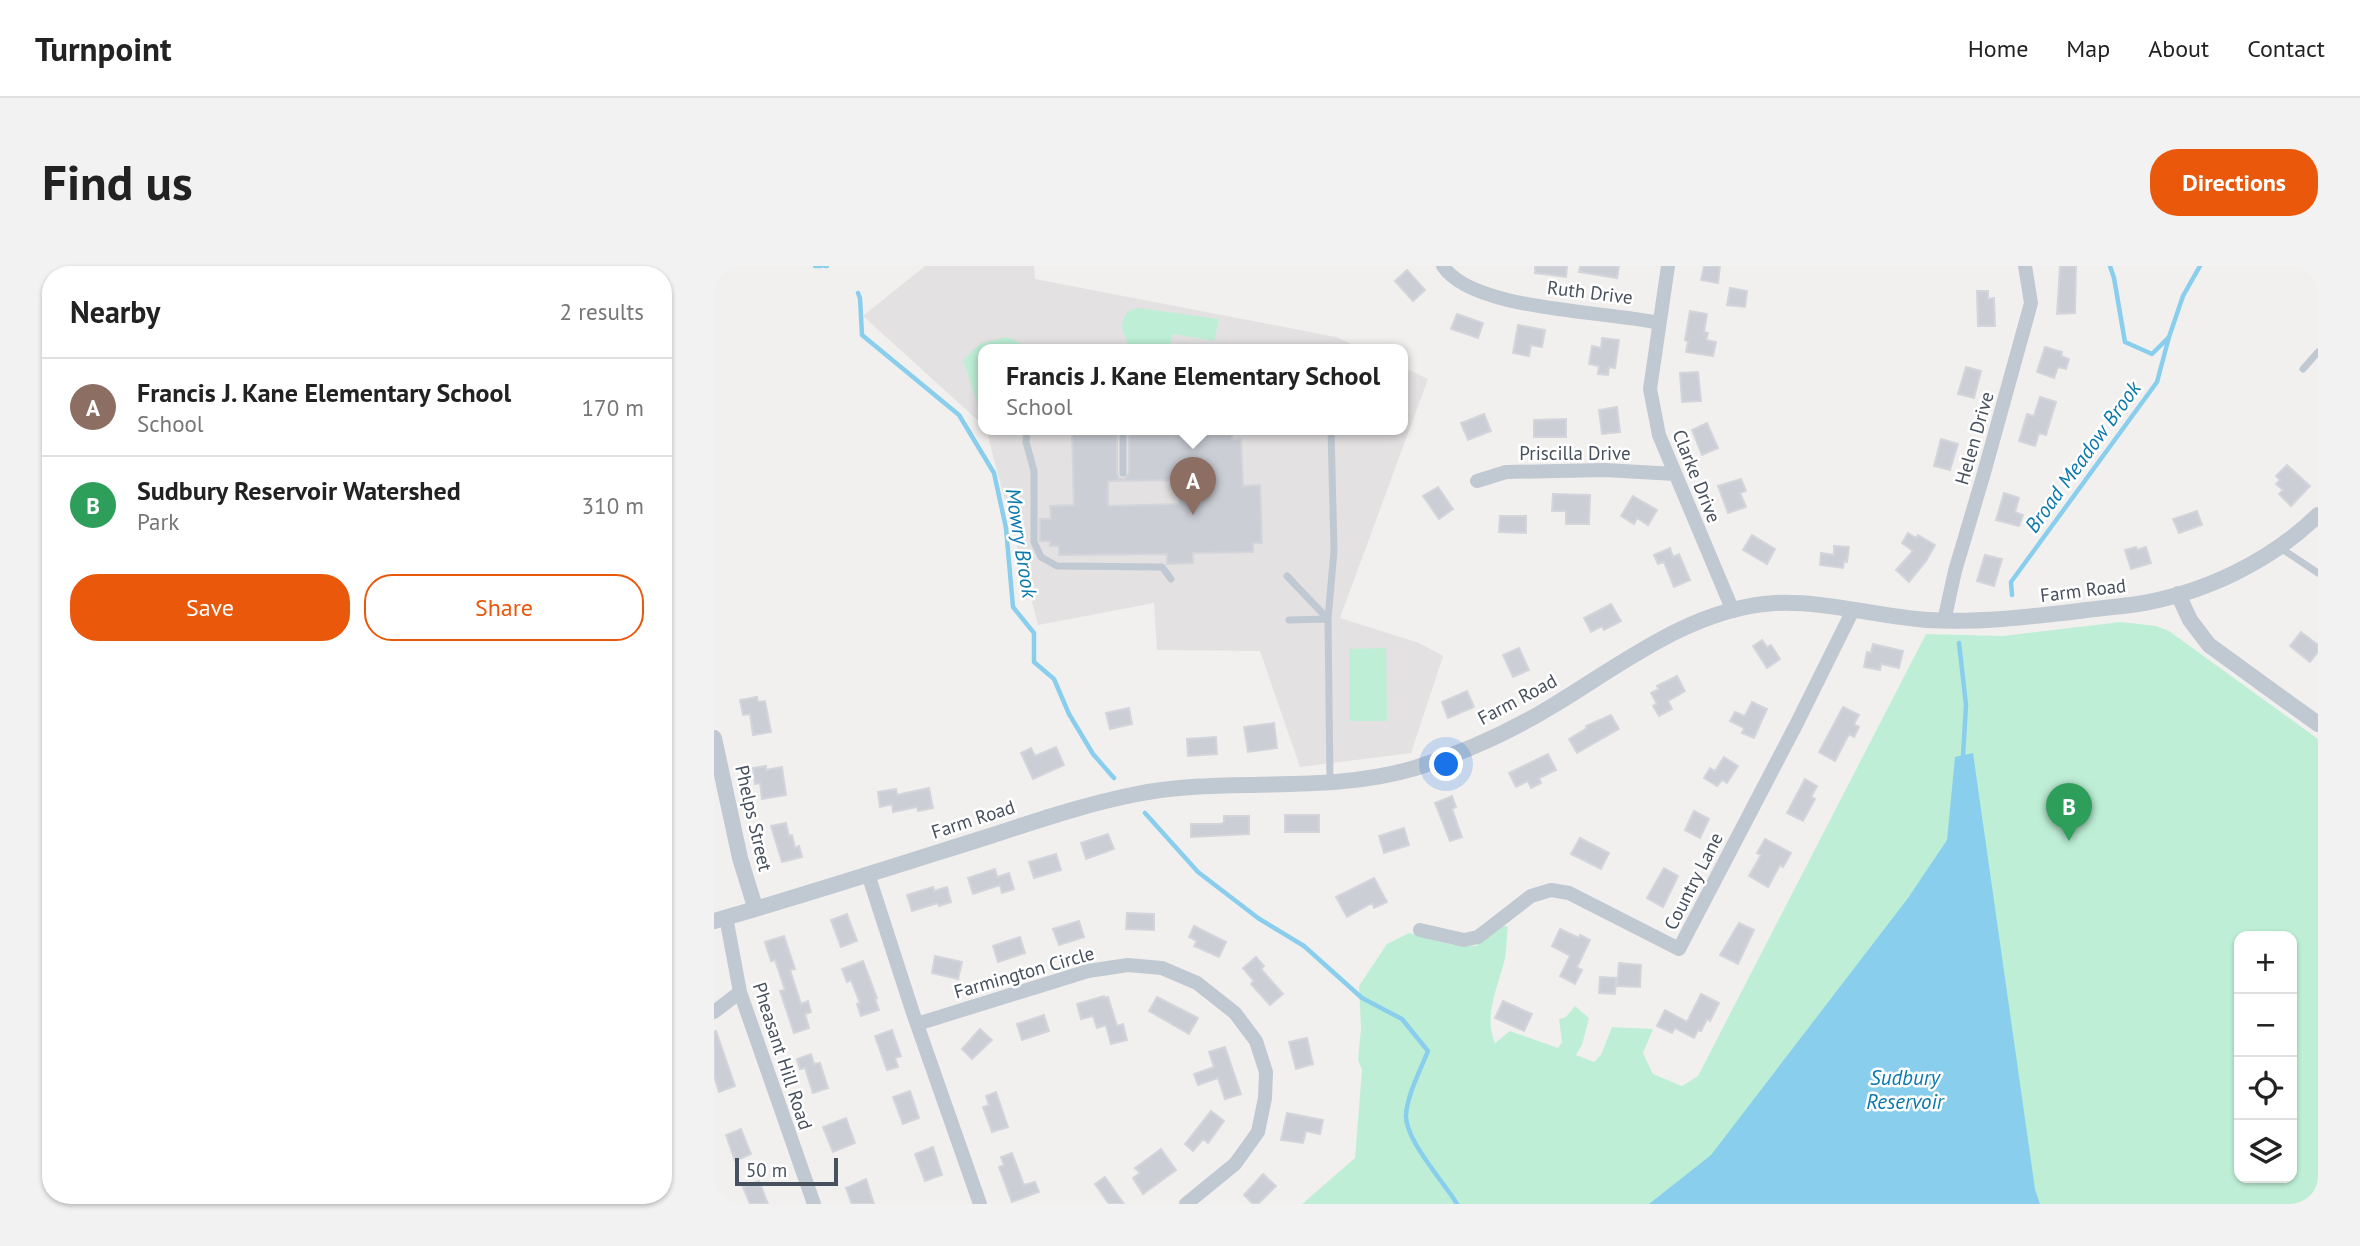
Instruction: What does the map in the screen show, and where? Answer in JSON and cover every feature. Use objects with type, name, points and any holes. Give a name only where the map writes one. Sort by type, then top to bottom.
[{"type":"street","name":"Ruth Drive","points":[[1443,266],[1447,273],[1470,289],[1505,300],[1659,323]]},
{"type":"street","name":"Clarke Drive","points":[[1668,266],[1650,388],[1659,435],[1733,611]]},
{"type":"street","name":"Helen Drive","points":[[1944,621],[1955,571],[2031,303],[2025,266]]},
{"type":"street","name":"Priscilla Drive","points":[[1477,481],[1506,472],[1605,470],[1675,474]]},
{"type":"street","name":"Farm Road","points":[[720,919],[1049,816],[1138,794],[1199,786],[1331,782],[1384,776],[1471,747],[1527,721],[1658,641],[1733,611],[1775,603],[1806,604],[1897,617],[1989,621],[2142,603],[2178,594],[2230,575],[2279,547],[2318,515]]},
{"type":"street","points":[[2178,594],[2190,620],[2209,645],[2318,724]]},
{"type":"street","name":"Country Lane","points":[[1420,930],[1464,940],[1478,937],[1531,896],[1551,890],[1569,893],[1679,948],[1853,610]]},
{"type":"street","name":"Phelps Street","points":[[714,738],[740,858],[755,907]]},
{"type":"street","points":[[867,874],[980,1204]]},
{"type":"street","name":"Pheasant Hill Road","points":[[720,919],[740,992],[814,1204]]},
{"type":"street","name":"Farmington Circle","points":[[917,1024],[1088,971],[1128,965],[1162,968],[1197,983],[1235,1013],[1256,1041],[1266,1073],[1265,1098],[1258,1132],[1235,1164],[1186,1204]]},
{"type":"street","points":[[714,1012],[740,992]]},
{"type":"lane","points":[[2303,369],[2318,352]]},
{"type":"lane","points":[[1027,435],[1034,471],[1034,542],[1041,557],[1056,566],[1162,567],[1171,579]]},
{"type":"lane","points":[[1123,435],[1123,473]]},
{"type":"lane","points":[[1331,435],[1334,551],[1328,619],[1331,782]]},
{"type":"lane","points":[[2279,547],[2318,573]]},
{"type":"lane","points":[[1287,576],[1328,619]]},
{"type":"lane","points":[[1289,620],[1328,619]]},
{"type":"shaded area","points":[[925,266],[1034,266],[1035,279],[1336,337],[1351,344],[978,344],[978,420],[863,316]]},
{"type":"shaded area","points":[[1408,369],[1428,379],[1408,433]]},
{"type":"shaded area","points":[[988,435],[1407,435],[1340,618],[1419,643],[1443,656],[1411,753],[1300,767],[1260,651],[1157,650],[1154,603],[1038,625]]},
{"type":"green space","points":[[1138,308],[1219,319],[1214,341],[1173,334],[1170,344],[1127,344],[1121,325],[1127,312]]},
{"type":"green space","points":[[1007,337],[1022,344],[980,344]]},
{"type":"green space","points":[[978,346],[978,405],[963,360]]},
{"type":"green space","points":[[2121,622],[2156,626],[2169,631],[2318,739],[2318,1204],[1302,1204],[1355,1158],[1362,1070],[1358,1060],[1361,1028],[1359,986],[1387,944],[1409,933],[1449,944],[1476,946],[1499,924],[1508,927],[1504,961],[1491,1014],[1495,1043],[1510,1031],[1558,1048],[1562,1042],[1559,1019],[1566,1017],[1575,1006],[1589,1018],[1582,1045],[1576,1055],[1594,1062],[1601,1055],[1612,1027],[1653,1029],[1643,1053],[1653,1074],[1682,1086],[1698,1076],[1926,634],[2003,636]]},
{"type":"green space","points":[[1386,648],[1387,721],[1350,721],[1349,649]]},
{"type":"water","name":"Sudbury Reservoir","points":[[1973,753],[2035,1189],[2040,1204],[1649,1204],[1711,1155],[1908,898],[1947,840],[1955,757]]},
{"type":"building","points":[[1535,266],[1567,266],[1566,277],[1535,273]]},
{"type":"building","points":[[1580,266],[1619,266],[1617,278],[1579,272]]},
{"type":"building","points":[[1704,266],[1720,266],[1718,283],[1701,280]]},
{"type":"building","points":[[2060,266],[2076,266],[2075,313],[2057,314]]},
{"type":"building","points":[[1407,270],[1425,290],[1413,301],[1395,281]]},
{"type":"building","points":[[1730,288],[1747,291],[1745,307],[1727,305]]},
{"type":"building","points":[[1977,291],[1988,291],[1988,299],[1994,298],[1995,326],[1978,326]]},
{"type":"building","points":[[1690,311],[1707,314],[1704,332],[1708,333],[1706,340],[1716,342],[1713,356],[1686,352],[1688,341],[1685,340]]},
{"type":"building","points":[[1457,314],[1483,323],[1478,338],[1451,329]]},
{"type":"building","points":[[1518,325],[1545,330],[1542,347],[1531,345],[1529,356],[1513,353]]},
{"type":"building","points":[[1602,338],[1619,340],[1615,368],[1609,367],[1608,375],[1598,374],[1599,366],[1589,364],[1592,346],[1601,348]]},
{"type":"building","points":[[2045,347],[2062,352],[2061,356],[2069,359],[2066,369],[2058,367],[2054,378],[2037,372]]},
{"type":"building","points":[[1966,367],[1981,371],[1974,398],[1958,394]]},
{"type":"building","points":[[1698,372],[1701,401],[1682,402],[1680,373]]},
{"type":"building","points":[[2040,397],[2056,402],[2046,435],[2039,433],[2035,446],[2019,441],[2027,414],[2034,416]]},
{"type":"building","points":[[1617,407],[1620,432],[1602,434],[1599,410]]},
{"type":"building","points":[[1484,414],[1491,431],[1468,440],[1461,423]]},
{"type":"building","points":[[1566,419],[1566,437],[1534,437],[1534,420]]},
{"type":"building","points":[[1707,423],[1718,448],[1702,455],[1692,430]]},
{"type":"building","points":[[1072,435],[1117,435],[1117,473],[1119,478],[1124,479],[1129,473],[1129,435],[1232,435],[1232,440],[1241,439],[1243,486],[1260,485],[1262,543],[1253,543],[1253,552],[1193,553],[1193,563],[1167,564],[1167,554],[1059,555],[1059,546],[1050,546],[1050,541],[1040,541],[1040,519],[1051,519],[1050,506],[1074,505]],"holes":[[[1179,480],[1179,504],[1108,506],[1108,481]]]},
{"type":"building","points":[[1941,439],[1958,444],[1950,470],[1934,466]]},
{"type":"building","points":[[2287,465],[2310,486],[2291,506],[2279,494],[2283,490],[2276,484],[2280,480],[2276,476]]},
{"type":"building","points":[[1741,479],[1746,491],[1740,493],[1746,507],[1728,513],[1718,486]]},
{"type":"building","points":[[1438,487],[1453,509],[1439,519],[1423,496]]},
{"type":"building","points":[[2004,493],[2019,498],[2015,512],[2023,515],[2019,526],[1996,520]]},
{"type":"building","points":[[1553,494],[1590,495],[1589,524],[1566,524],[1566,511],[1552,511]]},
{"type":"building","points":[[1633,496],[1657,510],[1648,525],[1637,518],[1634,524],[1621,516]]},
{"type":"building","points":[[2197,511],[2202,525],[2179,533],[2173,519]]},
{"type":"building","points":[[1500,516],[1526,516],[1526,533],[1499,532]]},
{"type":"building","points":[[1908,533],[1916,538],[1918,535],[1935,545],[1909,582],[1896,570],[1913,551],[1902,543]]},
{"type":"building","points":[[1752,535],[1775,549],[1767,564],[1743,550]]},
{"type":"building","points":[[1834,546],[1849,547],[1847,562],[1844,561],[1843,568],[1820,565],[1821,553],[1834,555]]},
{"type":"building","points":[[2136,547],[2137,550],[2146,547],[2151,563],[2131,569],[2125,550]]},
{"type":"building","points":[[1670,548],[1673,557],[1679,554],[1690,580],[1674,587],[1664,562],[1658,564],[1654,555]]},
{"type":"building","points":[[1985,555],[2002,559],[1994,586],[1977,581]]},
{"type":"building","points":[[1611,604],[1621,621],[1604,630],[1602,626],[1591,632],[1584,618]]},
{"type":"building","points":[[2301,632],[2318,645],[2318,652],[2310,662],[2290,646]]},
{"type":"building","points":[[1762,640],[1767,647],[1771,645],[1780,659],[1767,668],[1753,646]]},
{"type":"building","points":[[1873,644],[1903,651],[1899,668],[1881,664],[1880,670],[1864,667],[1867,652],[1871,653]]},
{"type":"building","points":[[1519,648],[1529,670],[1513,677],[1503,655]]},
{"type":"building","points":[[1677,676],[1685,691],[1668,701],[1672,709],[1659,716],[1653,706],[1657,704],[1651,693],[1659,689],[1657,686]]},
{"type":"building","points":[[1467,691],[1474,707],[1448,718],[1442,702]]},
{"type":"building","points":[[757,697],[758,702],[765,701],[771,732],[753,735],[750,714],[743,715],[740,700]]},
{"type":"building","points":[[1752,702],[1767,709],[1754,738],[1742,733],[1744,728],[1730,721],[1735,712],[1745,716]]},
{"type":"building","points":[[1843,707],[1859,715],[1854,724],[1859,727],[1854,737],[1849,734],[1835,761],[1819,752]]},
{"type":"building","points":[[1129,708],[1132,724],[1110,729],[1106,713]]},
{"type":"building","points":[[1611,715],[1619,729],[1577,753],[1569,739],[1587,728],[1586,726]]},
{"type":"building","points":[[1274,723],[1277,748],[1248,752],[1244,727]]},
{"type":"building","points":[[1216,737],[1217,754],[1188,756],[1187,739]]},
{"type":"building","points":[[1056,747],[1064,765],[1033,779],[1021,753],[1031,748],[1035,756]]},
{"type":"building","points":[[1548,754],[1556,770],[1539,778],[1541,783],[1531,788],[1528,781],[1516,787],[1509,773]]},
{"type":"building","points":[[1724,757],[1738,766],[1727,783],[1722,780],[1717,786],[1704,778],[1710,768],[1715,771]]},
{"type":"building","points":[[766,766],[766,770],[782,767],[786,795],[762,799],[760,783],[755,784],[753,768]]},
{"type":"building","points":[[1805,779],[1817,786],[1811,797],[1815,799],[1803,821],[1787,813]]},
{"type":"building","points":[[929,788],[933,808],[918,811],[917,807],[893,812],[892,804],[880,807],[878,792],[896,789],[897,795]]},
{"type":"building","points":[[1452,796],[1456,807],[1452,809],[1462,837],[1450,841],[1435,803]]},
{"type":"building","points":[[1694,811],[1709,819],[1700,838],[1685,830]]},
{"type":"building","points":[[1285,815],[1319,815],[1319,832],[1285,832]]},
{"type":"building","points":[[1224,816],[1249,816],[1249,834],[1191,837],[1191,824],[1221,824],[1224,822]]},
{"type":"building","points":[[786,823],[789,836],[792,835],[795,848],[799,846],[802,857],[782,862],[771,826]]},
{"type":"building","points":[[1404,828],[1409,845],[1384,853],[1379,836]]},
{"type":"building","points":[[1108,834],[1114,849],[1086,859],[1081,843]]},
{"type":"building","points":[[1580,838],[1609,853],[1601,869],[1571,854]]},
{"type":"building","points":[[1765,839],[1791,853],[1783,867],[1780,865],[1768,887],[1749,876],[1761,855],[1757,853]]},
{"type":"building","points":[[1056,854],[1061,870],[1034,878],[1029,862]]},
{"type":"building","points":[[1664,868],[1678,876],[1663,907],[1647,898]]},
{"type":"building","points":[[995,869],[997,877],[1009,873],[1014,889],[1002,893],[1000,885],[973,894],[968,878]]},
{"type":"building","points":[[1374,878],[1387,902],[1374,908],[1372,903],[1347,917],[1336,897]]},
{"type":"building","points":[[933,887],[934,891],[947,887],[951,902],[912,911],[907,895]]},
{"type":"building","points":[[1127,913],[1154,914],[1154,930],[1126,929]]},
{"type":"building","points":[[847,914],[857,941],[841,947],[831,920]]},
{"type":"building","points":[[1079,921],[1084,937],[1059,945],[1053,929]]},
{"type":"building","points":[[1739,923],[1754,930],[1738,964],[1720,955]]},
{"type":"building","points":[[1194,926],[1226,942],[1219,957],[1194,946],[1197,941],[1189,937]]},
{"type":"building","points":[[1560,929],[1590,940],[1577,967],[1582,970],[1575,984],[1560,976],[1570,956],[1552,946]]},
{"type":"building","points":[[784,936],[795,969],[790,970],[801,1004],[808,1001],[811,1012],[805,1014],[809,1028],[794,1033],[780,991],[785,990],[775,960],[771,961],[765,942]]},
{"type":"building","points":[[1020,937],[1025,953],[998,962],[993,946]]},
{"type":"building","points":[[935,956],[962,962],[958,979],[932,973]]},
{"type":"building","points":[[1256,957],[1264,966],[1261,969],[1283,994],[1270,1005],[1251,984],[1254,981],[1243,968]]},
{"type":"building","points":[[863,961],[879,1010],[861,1016],[857,1004],[860,1003],[851,980],[847,982],[842,969]]},
{"type":"building","points":[[1619,963],[1641,965],[1640,987],[1617,986]]},
{"type":"building","points":[[1600,977],[1616,978],[1615,994],[1599,993]]},
{"type":"building","points":[[1701,994],[1719,1003],[1710,1021],[1707,1019],[1694,1038],[1675,1028],[1672,1033],[1657,1026],[1665,1010],[1687,1022]]},
{"type":"building","points":[[1108,997],[1117,1026],[1123,1024],[1127,1040],[1111,1044],[1106,1025],[1097,1028],[1093,1016],[1081,1019],[1077,1004]]},
{"type":"building","points":[[1157,997],[1198,1018],[1189,1034],[1149,1011]]},
{"type":"building","points":[[1503,1001],[1532,1014],[1524,1031],[1495,1018]]},
{"type":"building","points":[[1044,1015],[1049,1031],[1022,1040],[1017,1024]]},
{"type":"building","points":[[980,1029],[992,1040],[972,1059],[962,1049]]},
{"type":"building","points":[[892,1030],[901,1056],[895,1058],[898,1067],[887,1070],[875,1036]]},
{"type":"building","points":[[716,1031],[735,1086],[719,1092],[714,1076]]},
{"type":"building","points":[[1307,1038],[1313,1064],[1296,1069],[1289,1042]]},
{"type":"building","points":[[1225,1047],[1241,1094],[1225,1099],[1218,1078],[1198,1085],[1194,1074],[1214,1067],[1209,1052]]},
{"type":"building","points":[[811,1054],[814,1064],[820,1063],[828,1088],[813,1093],[805,1068],[800,1069],[797,1059]]},
{"type":"building","points":[[910,1091],[919,1118],[903,1124],[893,1097]]},
{"type":"building","points":[[996,1092],[1008,1127],[992,1132],[983,1107],[989,1105],[986,1096]]},
{"type":"building","points":[[1211,1111],[1224,1121],[1208,1143],[1203,1139],[1193,1151],[1185,1144]]},
{"type":"building","points":[[1287,1113],[1323,1120],[1320,1134],[1306,1131],[1303,1143],[1281,1140]]},
{"type":"building","points":[[846,1118],[855,1143],[833,1152],[823,1127]]},
{"type":"building","points":[[741,1129],[751,1154],[735,1161],[726,1135]]},
{"type":"building","points":[[933,1147],[942,1175],[925,1181],[915,1154]]},
{"type":"building","points":[[1161,1149],[1176,1170],[1143,1194],[1133,1178],[1140,1173],[1135,1168]]},
{"type":"building","points":[[1012,1153],[1024,1185],[1035,1182],[1039,1192],[1012,1202],[999,1167],[1004,1165],[1001,1157]]},
{"type":"building","points":[[1263,1174],[1276,1186],[1258,1204],[1253,1204],[1244,1195]]},
{"type":"building","points":[[1105,1177],[1124,1204],[1109,1204],[1095,1184]]},
{"type":"building","points":[[866,1179],[874,1204],[852,1204],[846,1188]]},
{"type":"building","points":[[759,1181],[768,1204],[750,1204],[743,1187]]},
{"type":"waterway","name":"Mowry Brook","points":[[815,266],[821,266]]},
{"type":"waterway","name":"Broad Meadow Brook","points":[[2012,595],[2011,582],[2157,382],[2169,337],[2152,354],[2125,342],[2110,266]]},
{"type":"waterway","points":[[2169,337],[2183,296],[2200,266]]},
{"type":"waterway","name":"Mowry Brook","points":[[858,293],[862,335],[959,415],[994,473],[1006,528],[1013,607],[1034,633],[1034,662],[1054,679],[1069,714],[1093,754],[1114,778]]},
{"type":"waterway","name":"Broad Meadow Brook","points":[[1959,643],[1966,705],[1963,756]]},
{"type":"waterway","name":"Mowry Brook","points":[[1145,813],[1198,872],[1258,918],[1304,946],[1362,998],[1402,1019],[1428,1051],[1409,1098],[1407,1124],[1418,1148],[1457,1204]]},
{"type":"place","name":"Francis J. Kane Elementary School","points":[[1193,515]]},
{"type":"place","name":"Sudbury Reservoir Watershed","points":[[2069,841]]}]
